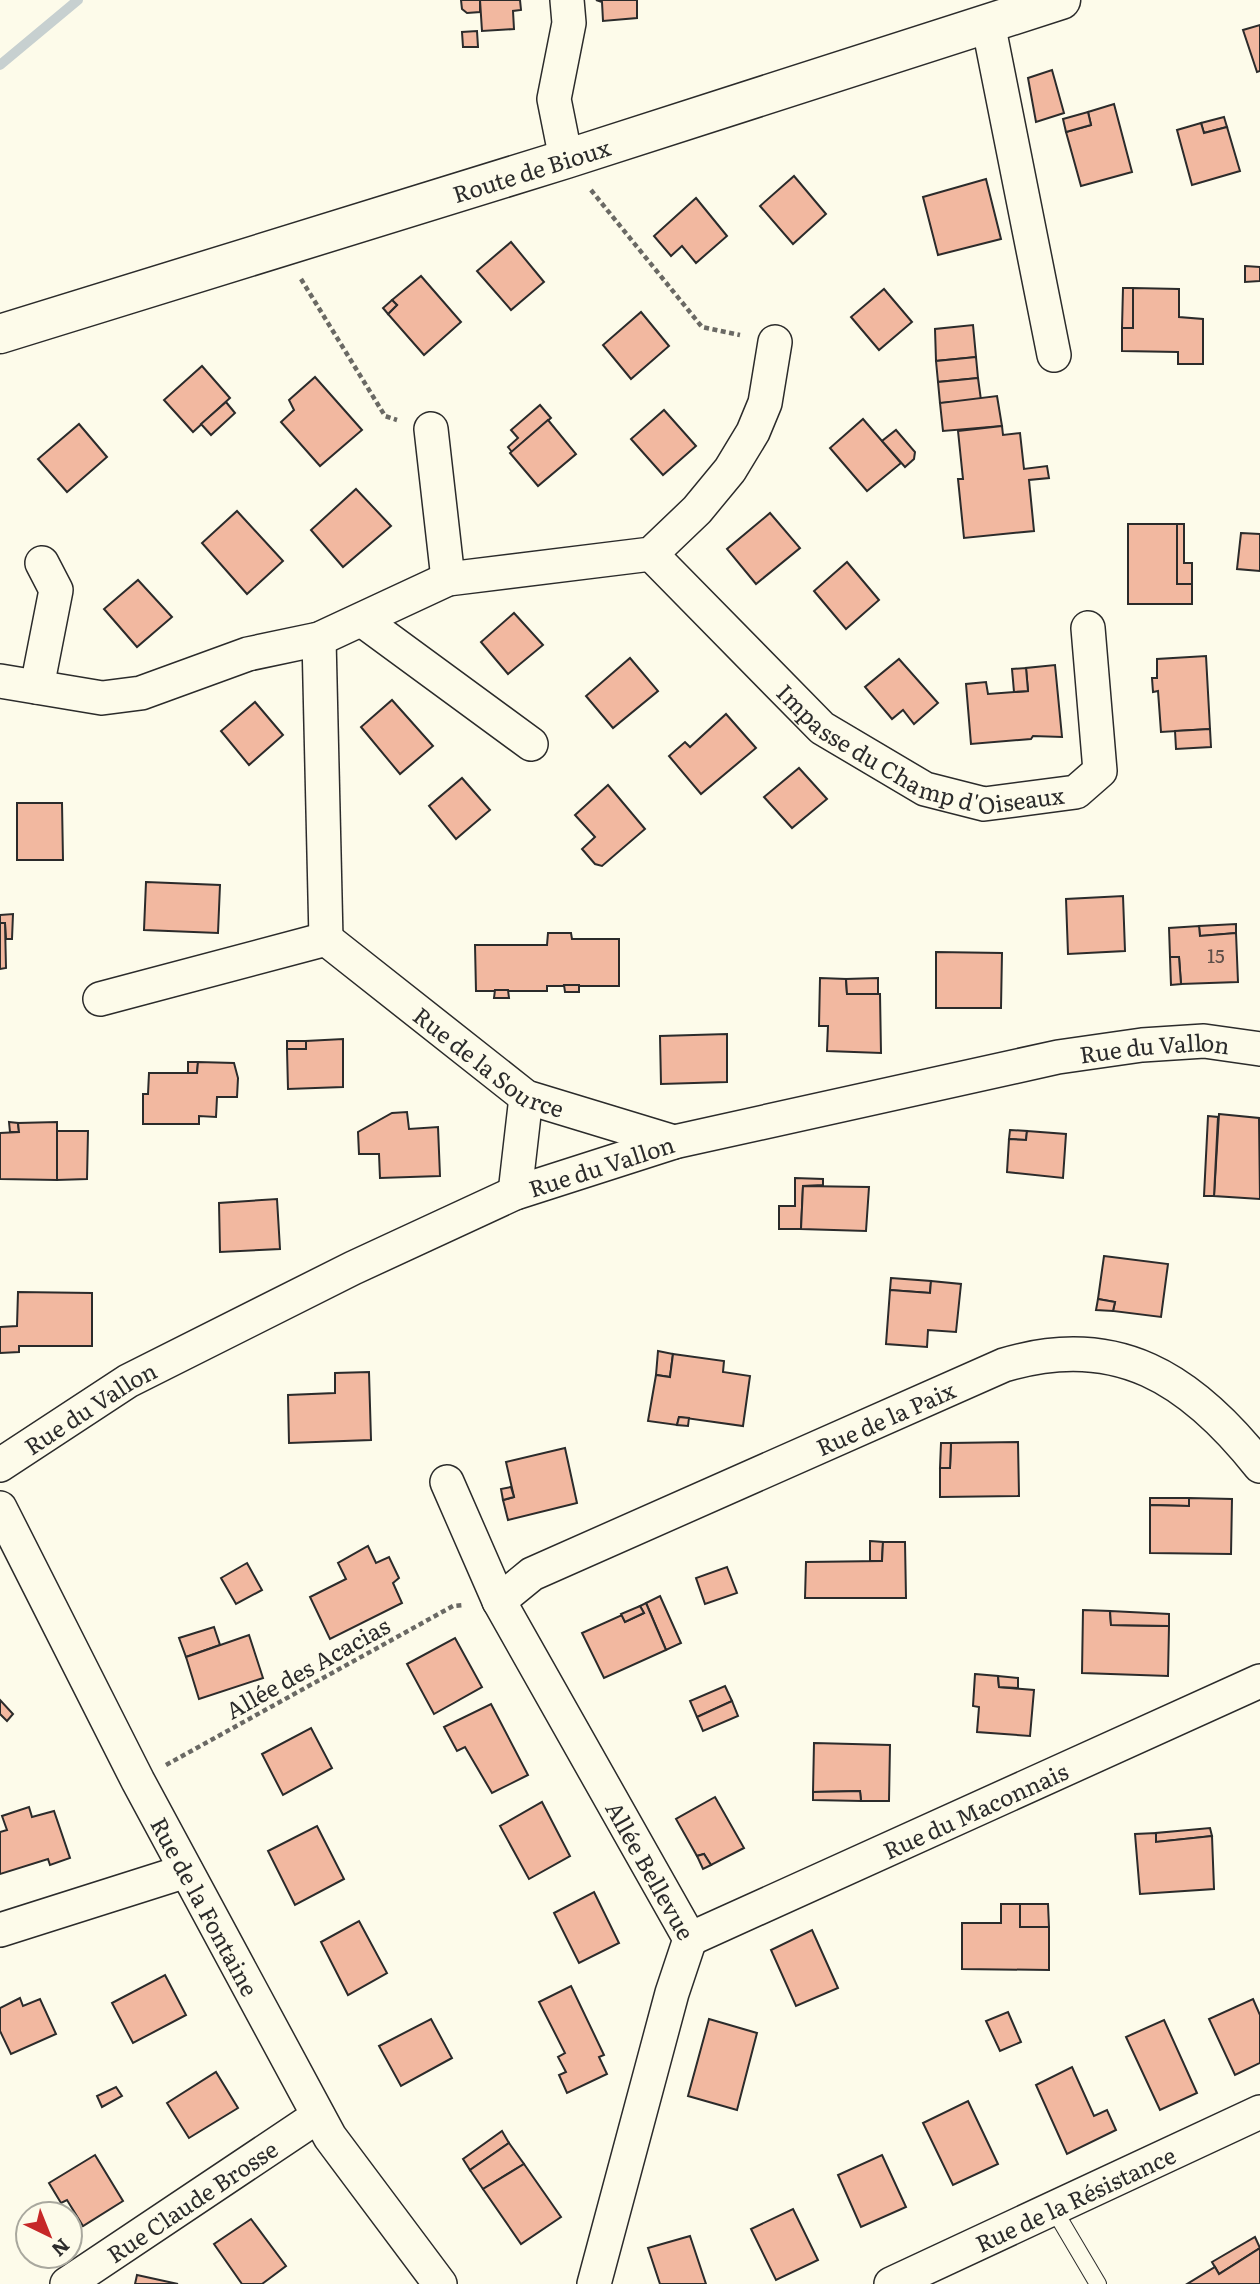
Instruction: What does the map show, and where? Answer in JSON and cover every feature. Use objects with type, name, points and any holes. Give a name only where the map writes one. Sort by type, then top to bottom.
[{"type":"main road","name":"Route de Bioux","points":[[0,334],[566,159],[1061,0]]},
{"type":"street","points":[[566,159],[554,99],[569,23],[567,0]]},
{"type":"street","points":[[988,23],[1054,355]]},
{"type":"street","points":[[0,681],[102,698],[141,693],[248,654],[319,639],[447,579],[651,554],[697,510],[730,470],[753,432],[765,403],[775,342]]},
{"type":"street","points":[[431,429],[447,579]]},
{"type":"street","name":"Impasse du Champ d'Oiseaux","points":[[651,554],[822,728],[925,789],[984,804],[1076,792],[1100,771],[1088,628]]},
{"type":"street","points":[[37,687],[56,590],[42,563]]},
{"type":"street","points":[[362,620],[531,744]]},
{"type":"street","points":[[100,999],[326,939],[319,639]]},
{"type":"street","name":"Rue de la Source","points":[[326,939],[526,1097],[674,1142]]},
{"type":"street","name":"Rue du Vallon","points":[[0,1465],[128,1381],[354,1268],[515,1193],[674,1142],[1058,1057],[1142,1045],[1204,1041],[1260,1049]]},
{"type":"street","points":[[515,1193],[526,1097]]},
{"type":"street","name":"Rue de la Paix","points":[[499,1601],[532,1574],[1004,1365],[1040,1354],[1089,1353],[1150,1370],[1186,1390],[1229,1426],[1260,1466]]},
{"type":"street","name":"Allée Bellevue","points":[[447,1482],[499,1601],[690,1939],[672,1993],[594,2284]]},
{"type":"street","name":"Rue de la Fontaine","points":[[0,1508],[138,1781],[318,2116],[330,2137],[440,2284]]},
{"type":"street","name":"Rue du Maconnais","points":[[690,1939],[1260,1681]]},
{"type":"street","points":[[0,1930],[186,1871]]},
{"type":"street","name":"Rue de la Résistance","points":[[891,2284],[1260,2112]]},
{"type":"street","name":"Rue Claude Brosse","points":[[67,2284],[318,2116]]},
{"type":"lane","points":[[1053,2208],[1098,2284]]},
{"type":"path","points":[[566,159],[702,327],[775,342]]},
{"type":"path","points":[[287,246],[296,271],[385,416],[431,429]]},
{"type":"path","name":"Allée des Acacias","points":[[138,1781],[453,1606],[499,1601]]},
{"type":"building","points":[[461,0],[480,0],[480,12],[467,13],[462,9]]},
{"type":"building","points":[[480,0],[520,0],[521,10],[513,11],[514,29],[482,31]]},
{"type":"building","points":[[596,0],[637,0],[637,18],[603,21],[602,2]]},
{"type":"building","points":[[1260,25],[1260,71],[1257,72],[1243,30]]},
{"type":"building","points":[[477,31],[478,47],[463,47],[462,32]]},
{"type":"building","points":[[1052,70],[1064,113],[1036,122],[1028,78]]},
{"type":"building","points":[[1114,104],[1132,172],[1081,186],[1066,132],[1091,125],[1088,112]]},
{"type":"building","points":[[1088,112],[1091,125],[1066,132],[1063,119]]},
{"type":"building","points":[[1224,117],[1227,127],[1204,133],[1201,123]]},
{"type":"building","points":[[1201,123],[1204,133],[1227,127],[1240,171],[1192,185],[1177,130]]},
{"type":"building","points":[[794,176],[826,214],[793,244],[760,206]]},
{"type":"building","points":[[986,179],[1001,239],[938,255],[923,197]]},
{"type":"building","points":[[696,198],[727,236],[696,263],[682,246],[671,256],[654,236]]},
{"type":"building","points":[[511,242],[544,282],[511,310],[477,271]]},
{"type":"building","points":[[1245,266],[1260,267],[1260,281],[1245,282]]},
{"type":"building","points":[[421,276],[461,322],[424,355],[388,314],[397,305],[392,300]]},
{"type":"building","points":[[1123,288],[1133,288],[1133,328],[1122,328]]},
{"type":"building","points":[[1133,288],[1179,289],[1179,317],[1203,319],[1203,364],[1178,364],[1178,352],[1122,351],[1122,328],[1133,328]]},
{"type":"building","points":[[884,289],[912,322],[879,350],[851,317]]},
{"type":"building","points":[[392,300],[397,305],[388,314],[383,308]]},
{"type":"building","points":[[641,312],[669,346],[631,379],[603,345]]},
{"type":"building","points":[[973,325],[976,357],[936,361],[935,329]]},
{"type":"building","points":[[976,357],[978,378],[938,382],[936,361]]},
{"type":"building","points":[[202,366],[230,398],[193,432],[164,400]]},
{"type":"building","points":[[315,377],[362,430],[320,466],[281,422],[294,410],[289,400]]},
{"type":"building","points":[[978,378],[981,400],[940,403],[938,382]]},
{"type":"building","points":[[997,396],[1002,426],[943,431],[940,403]]},
{"type":"building","points":[[226,402],[235,413],[211,435],[201,424]]},
{"type":"building","points":[[540,405],[551,418],[512,452],[508,447],[518,438],[511,430]]},
{"type":"building","points":[[664,410],[696,446],[663,475],[631,439]]},
{"type":"building","points":[[863,419],[901,463],[867,491],[830,448]]},
{"type":"building","points":[[548,420],[576,454],[538,486],[510,453]]},
{"type":"building","points":[[79,424],[107,457],[67,492],[38,459]]},
{"type":"building","points":[[1002,426],[1003,435],[1020,433],[1024,469],[1047,466],[1049,478],[1029,480],[1034,531],[964,538],[958,479],[963,479],[958,431]]},
{"type":"building","points":[[896,430],[915,452],[914,459],[905,467],[882,441]]},
{"type":"building","points":[[356,489],[391,526],[343,567],[311,530]]},
{"type":"building","points":[[237,511],[283,561],[247,594],[202,543]]},
{"type":"building","points":[[770,513],[800,548],[756,584],[727,549]]},
{"type":"building","points":[[1128,524],[1177,524],[1177,584],[1192,584],[1192,604],[1128,604]]},
{"type":"building","points":[[1177,524],[1184,524],[1184,563],[1192,563],[1192,584],[1177,584]]},
{"type":"building","points":[[1241,533],[1260,534],[1260,571],[1237,569]]},
{"type":"building","points":[[847,562],[879,600],[846,629],[814,591]]},
{"type":"building","points":[[138,580],[172,617],[137,647],[104,609]]},
{"type":"building","points":[[514,613],[543,645],[508,674],[481,642]]},
{"type":"building","points":[[1206,656],[1210,729],[1161,732],[1158,691],[1153,692],[1152,678],[1157,678],[1157,659]]},
{"type":"building","points":[[630,658],[658,691],[613,728],[586,696]]},
{"type":"building","points":[[899,659],[938,703],[914,724],[903,710],[892,719],[865,687]]},
{"type":"building","points":[[1055,665],[1062,737],[1033,736],[1031,739],[971,744],[966,684],[986,682],[988,694],[1028,691],[1026,668]]},
{"type":"building","points":[[1026,668],[1028,691],[1014,692],[1012,669]]},
{"type":"building","points":[[392,700],[433,746],[400,774],[361,727]]},
{"type":"building","points":[[255,702],[283,735],[249,765],[221,731]]},
{"type":"building","points":[[726,714],[756,748],[701,794],[669,756],[685,742],[690,747]]},
{"type":"building","points":[[1210,729],[1211,747],[1176,749],[1175,731]]},
{"type":"building","points":[[799,768],[827,799],[792,828],[764,797]]},
{"type":"building","points":[[462,778],[490,810],[456,839],[429,806]]},
{"type":"building","points":[[608,785],[645,829],[602,866],[595,864],[582,849],[595,837],[575,815]]},
{"type":"building","points":[[17,803],[62,803],[63,860],[17,860]]},
{"type":"building","points":[[146,882],[220,885],[218,933],[144,930]]},
{"type":"building","points":[[1123,896],[1125,951],[1068,954],[1066,899]]},
{"type":"building","points":[[13,914],[12,939],[6,939],[5,923],[0,923],[0,915]]},
{"type":"building","points":[[0,923],[5,923],[6,968],[0,969]]},
{"type":"building","points":[[1236,924],[1236,933],[1200,936],[1199,926]]},
{"type":"building","points":[[1199,926],[1200,936],[1236,933],[1238,982],[1181,984],[1179,957],[1170,957],[1169,928]]},
{"type":"building","points":[[548,933],[571,933],[572,939],[619,939],[619,986],[547,986],[547,991],[476,991],[475,945],[547,945]]},
{"type":"building","points":[[936,952],[1002,953],[1001,1008],[936,1008]]},
{"type":"building","points":[[1170,957],[1179,957],[1181,984],[1171,985]]},
{"type":"building","points":[[820,978],[846,979],[847,994],[880,994],[881,1053],[827,1051],[828,1026],[819,1026]]},
{"type":"building","points":[[878,978],[878,994],[847,994],[846,979]]},
{"type":"building","points":[[564,985],[579,985],[579,992],[565,992]]},
{"type":"building","points":[[495,990],[508,990],[509,998],[494,998]]},
{"type":"building","points":[[727,1034],[727,1082],[661,1084],[660,1036]]},
{"type":"building","points":[[343,1039],[343,1087],[288,1089],[287,1049],[306,1049],[306,1041]]},
{"type":"building","points":[[287,1041],[306,1041],[306,1049],[287,1049]]},
{"type":"building","points":[[188,1062],[198,1062],[197,1073],[188,1074]]},
{"type":"building","points":[[198,1062],[234,1063],[238,1078],[237,1097],[217,1097],[216,1117],[199,1116],[199,1124],[143,1124],[143,1094],[148,1094],[149,1073],[197,1073]]},
{"type":"building","points":[[407,1112],[409,1129],[438,1127],[440,1176],[380,1178],[379,1154],[359,1154],[358,1132],[392,1113]]},
{"type":"building","points":[[1219,1114],[1259,1118],[1260,1199],[1214,1196]]},
{"type":"building","points":[[1208,1116],[1218,1117],[1214,1196],[1204,1196]]},
{"type":"building","points":[[9,1122],[18,1123],[19,1132],[10,1132]]},
{"type":"building","points":[[57,1122],[57,1180],[0,1179],[0,1133],[19,1132],[18,1123]]},
{"type":"building","points":[[1010,1130],[1027,1131],[1026,1140],[1009,1139]]},
{"type":"building","points":[[57,1131],[88,1131],[87,1179],[57,1180]]},
{"type":"building","points":[[1027,1131],[1066,1134],[1063,1178],[1007,1172],[1009,1139],[1026,1140]]},
{"type":"building","points":[[795,1178],[823,1179],[823,1185],[803,1186],[801,1229],[779,1229],[779,1206],[795,1206]]},
{"type":"building","points":[[803,1186],[869,1187],[866,1231],[801,1229]]},
{"type":"building","points":[[277,1199],[280,1249],[220,1252],[219,1203]]},
{"type":"building","points":[[1104,1256],[1168,1264],[1161,1317],[1113,1311],[1115,1302],[1098,1299]]},
{"type":"building","points":[[891,1278],[931,1281],[930,1293],[890,1290]]},
{"type":"building","points":[[931,1281],[961,1284],[956,1332],[928,1330],[927,1347],[886,1344],[890,1290],[930,1293]]},
{"type":"building","points":[[18,1292],[92,1293],[92,1346],[19,1346],[19,1352],[0,1353],[0,1327],[17,1326]]},
{"type":"building","points":[[1098,1299],[1115,1302],[1113,1311],[1096,1310]]},
{"type":"building","points":[[658,1351],[673,1354],[670,1377],[656,1375]]},
{"type":"building","points":[[673,1354],[724,1361],[723,1372],[750,1376],[743,1426],[679,1417],[677,1425],[648,1421],[656,1375],[670,1377]]},
{"type":"building","points":[[369,1372],[371,1440],[289,1443],[288,1395],[335,1393],[335,1373]]},
{"type":"building","points":[[679,1417],[689,1418],[688,1426],[677,1425]]},
{"type":"building","points":[[1018,1442],[1019,1496],[940,1497],[940,1468],[950,1468],[951,1443]]},
{"type":"building","points":[[941,1443],[951,1443],[950,1468],[940,1468]]},
{"type":"building","points":[[565,1448],[577,1503],[508,1520],[503,1500],[514,1497],[506,1462]]},
{"type":"building","points":[[511,1487],[514,1497],[503,1500],[501,1489]]},
{"type":"building","points":[[1150,1498],[1189,1498],[1189,1506],[1150,1505]]},
{"type":"building","points":[[1189,1498],[1232,1499],[1231,1554],[1150,1553],[1150,1505],[1189,1506]]},
{"type":"building","points":[[870,1541],[883,1542],[882,1561],[870,1561]]},
{"type":"building","points":[[883,1542],[905,1542],[906,1598],[805,1598],[806,1562],[882,1561]]},
{"type":"building","points":[[368,1546],[376,1563],[389,1557],[399,1578],[393,1583],[402,1603],[330,1639],[310,1597],[346,1579],[338,1563]]},
{"type":"building","points":[[247,1563],[262,1590],[236,1604],[221,1578]]},
{"type":"building","points":[[727,1567],[737,1593],[705,1604],[696,1578]]},
{"type":"building","points":[[660,1596],[681,1643],[666,1650],[646,1603]]},
{"type":"building","points":[[646,1603],[666,1650],[604,1678],[582,1633],[622,1615],[625,1622],[644,1613],[640,1606]]},
{"type":"building","points":[[640,1606],[644,1613],[625,1622],[621,1614]]},
{"type":"building","points":[[1083,1610],[1110,1611],[1111,1625],[1169,1626],[1168,1676],[1082,1673]]},
{"type":"building","points":[[1110,1611],[1169,1614],[1169,1626],[1111,1625]]},
{"type":"building","points":[[214,1627],[220,1645],[186,1657],[179,1638]]},
{"type":"building","points":[[249,1635],[263,1678],[199,1699],[186,1657]]},
{"type":"building","points":[[455,1638],[482,1687],[434,1714],[407,1664]]},
{"type":"building","points":[[975,1674],[998,1676],[999,1687],[1034,1690],[1030,1736],[977,1732],[979,1707],[973,1706]]},
{"type":"building","points":[[998,1676],[1018,1678],[1018,1688],[999,1687]]},
{"type":"building","points":[[725,1686],[732,1701],[697,1717],[690,1701]]},
{"type":"building","points":[[0,1700],[13,1714],[7,1721],[0,1714]]},
{"type":"building","points":[[732,1701],[738,1716],[703,1731],[697,1717]]},
{"type":"building","points":[[491,1704],[528,1775],[492,1793],[465,1747],[457,1751],[444,1727]]},
{"type":"building","points":[[311,1728],[332,1768],[283,1795],[262,1754]]},
{"type":"building","points":[[814,1743],[890,1745],[889,1801],[861,1801],[860,1791],[813,1792]]},
{"type":"building","points":[[860,1791],[861,1801],[813,1800],[813,1792]]},
{"type":"building","points":[[715,1797],[744,1848],[711,1865],[704,1854],[697,1856],[676,1819]]},
{"type":"building","points":[[542,1802],[570,1856],[529,1879],[500,1826]]},
{"type":"building","points":[[29,1807],[32,1817],[54,1811],[70,1858],[50,1865],[48,1859],[0,1874],[0,1832],[7,1830],[2,1816]]},
{"type":"building","points":[[317,1826],[344,1879],[295,1905],[268,1851]]},
{"type":"building","points":[[1210,1828],[1212,1836],[1156,1842],[1156,1833]]},
{"type":"building","points":[[1156,1833],[1156,1842],[1212,1836],[1214,1889],[1140,1894],[1135,1834]]},
{"type":"building","points":[[704,1854],[711,1865],[703,1869],[697,1856]]},
{"type":"building","points":[[594,1892],[619,1943],[579,1963],[554,1913]]},
{"type":"building","points":[[1001,1904],[1020,1904],[1020,1927],[1049,1927],[1049,1970],[962,1969],[962,1923],[1001,1923]]},
{"type":"building","points":[[1020,1904],[1048,1904],[1049,1927],[1020,1927]]},
{"type":"building","points":[[359,1921],[387,1973],[348,1995],[321,1942]]},
{"type":"building","points":[[812,1930],[838,1988],[796,2006],[771,1950]]},
{"type":"building","points":[[165,1975],[186,2015],[133,2043],[112,2003]]},
{"type":"building","points":[[571,1986],[604,2055],[599,2057],[607,2074],[567,2093],[559,2075],[566,2072],[558,2057],[565,2053],[539,2002]]},
{"type":"building","points":[[20,1998],[23,2006],[40,1999],[56,2034],[11,2054],[0,2031],[0,2008]]},
{"type":"building","points":[[1253,1999],[1260,2015],[1260,2063],[1235,2075],[1209,2019]]},
{"type":"building","points":[[1008,2012],[1021,2042],[1000,2051],[986,2021]]},
{"type":"building","points":[[431,2019],[452,2058],[401,2086],[379,2046]]},
{"type":"building","points":[[709,2019],[757,2033],[737,2110],[688,2096]]},
{"type":"building","points":[[1164,2020],[1197,2093],[1160,2110],[1126,2037]]},
{"type":"building","points":[[1072,2067],[1094,2116],[1107,2110],[1116,2130],[1067,2154],[1036,2085]]},
{"type":"building","points":[[216,2072],[238,2108],[189,2138],[167,2103]]},
{"type":"building","points":[[116,2087],[122,2096],[102,2107],[97,2096]]},
{"type":"building","points":[[968,2101],[998,2164],[953,2185],[923,2123]]},
{"type":"building","points":[[502,2131],[509,2143],[470,2170],[463,2159]]},
{"type":"building","points":[[509,2143],[524,2164],[483,2189],[470,2170]]},
{"type":"building","points":[[95,2155],[123,2201],[84,2225],[84,2200],[59,2200],[49,2183]]},
{"type":"building","points":[[882,2155],[906,2207],[861,2227],[838,2175]]},
{"type":"building","points":[[524,2164],[561,2217],[521,2244],[483,2189]]},
{"type":"building","points":[[793,2209],[818,2260],[776,2280],[751,2229]]},
{"type":"building","points":[[251,2219],[286,2266],[262,2284],[242,2284],[214,2244]]},
{"type":"building","points":[[690,2236],[706,2284],[660,2284],[648,2248]]},
{"type":"building","points":[[1255,2237],[1260,2248],[1219,2274],[1212,2262]]},
{"type":"building","points":[[1260,2248],[1260,2284],[1187,2284],[1215,2267],[1219,2274]]},
{"type":"building","points":[[137,2275],[178,2284],[135,2284]]},
{"type":"waterway","points":[[0,65],[78,0]]}]
